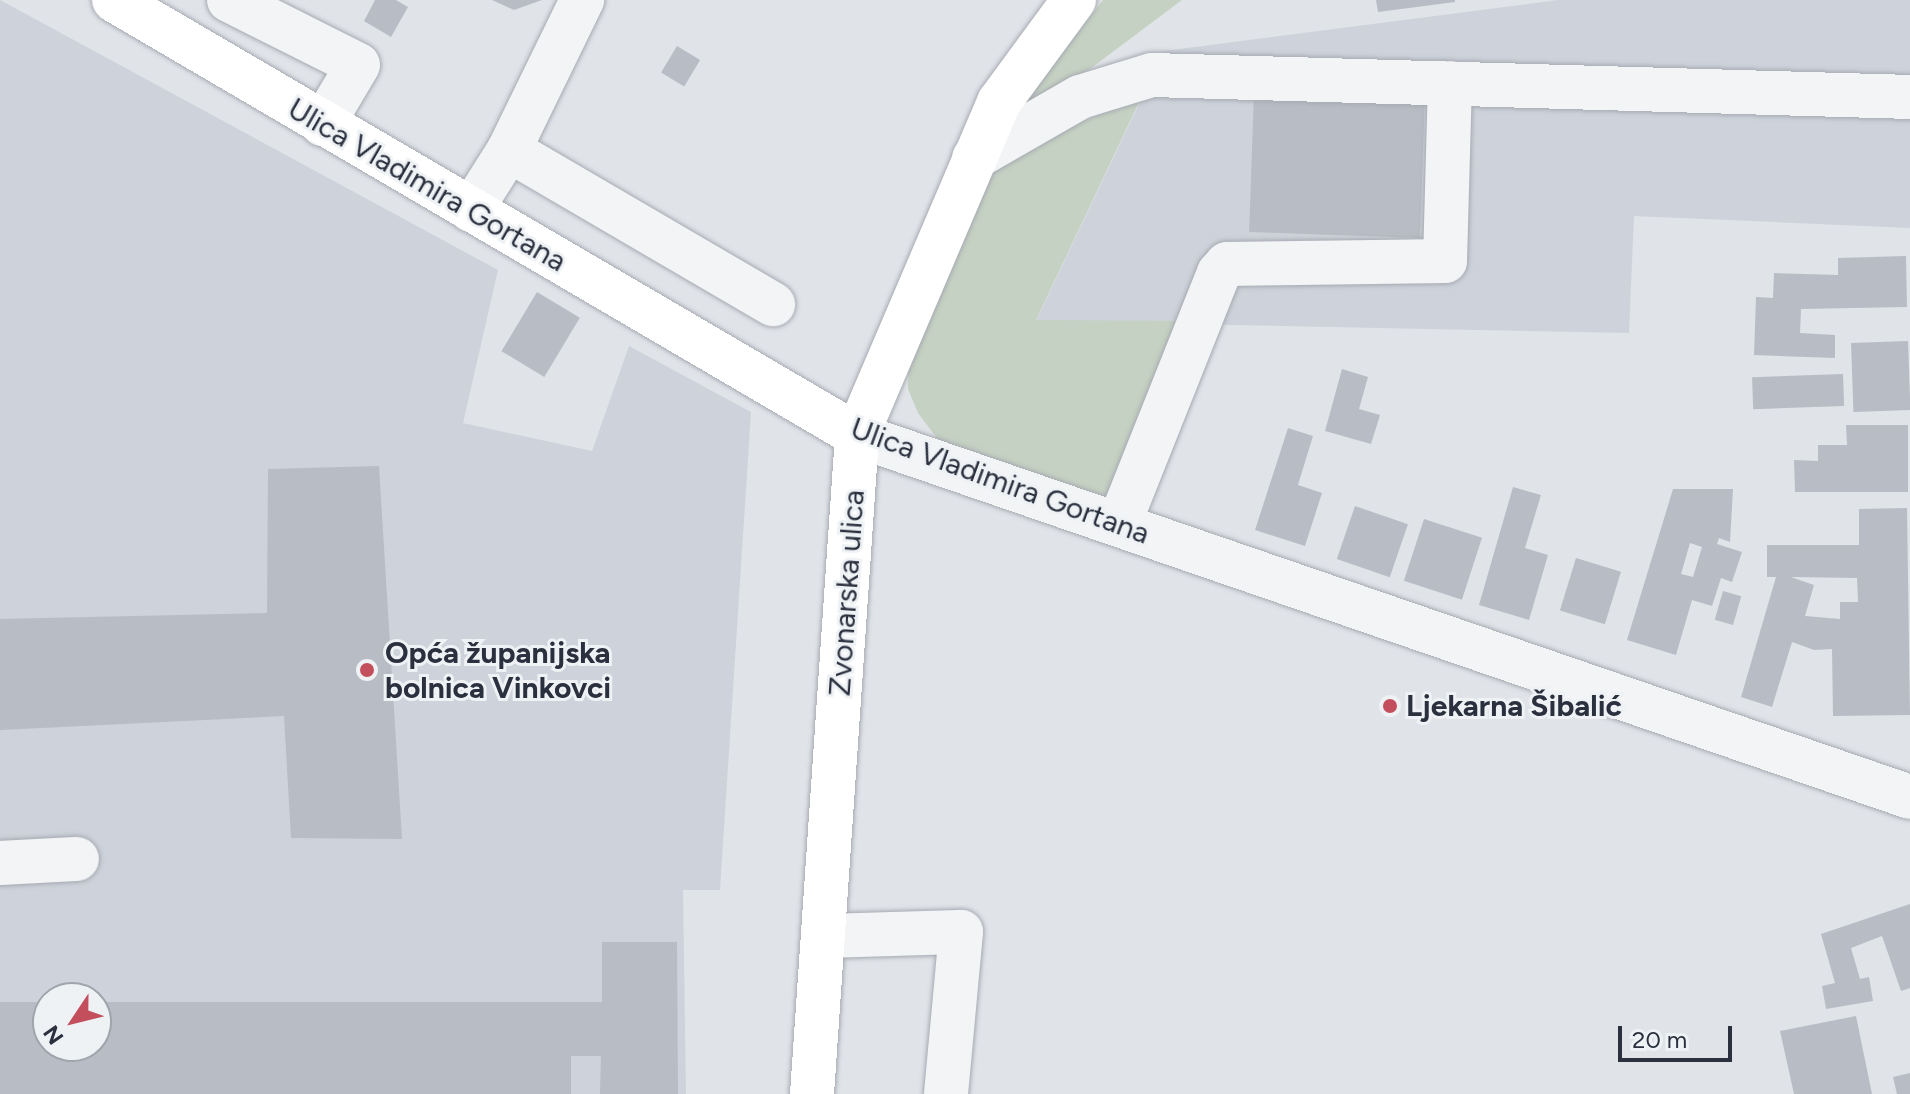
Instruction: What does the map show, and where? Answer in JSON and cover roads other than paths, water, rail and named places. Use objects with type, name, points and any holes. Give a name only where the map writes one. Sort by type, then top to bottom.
[{"type":"main road","name":"Ulica Vladimira Gortana","points":[[114,0],[857,435]]},
{"type":"main road","name":"Zvonarska ulica","points":[[812,1094],[857,435],[999,102],[1074,0]]},
{"type":"street","points":[[229,0],[358,65],[323,124]]},
{"type":"street","points":[[471,210],[509,150],[582,0]]},
{"type":"street","points":[[974,158],[1080,97],[1152,75],[1910,97]]},
{"type":"street","points":[[1119,524],[1219,273],[1227,264],[1445,261],[1450,83]]},
{"type":"street","points":[[509,150],[773,304]]},
{"type":"street","name":"Ulica Vladimira Gortana","points":[[857,435],[1910,797]]},
{"type":"street","points":[[0,863],[77,859]]},
{"type":"street","points":[[823,936],[961,932],[946,1094]]},
{"type":"place","name":"Opća županijska bolnica Vinkovci","points":[[367,670]]},
{"type":"place","name":"Ljekarna Šibalić","points":[[1390,706]]}]
